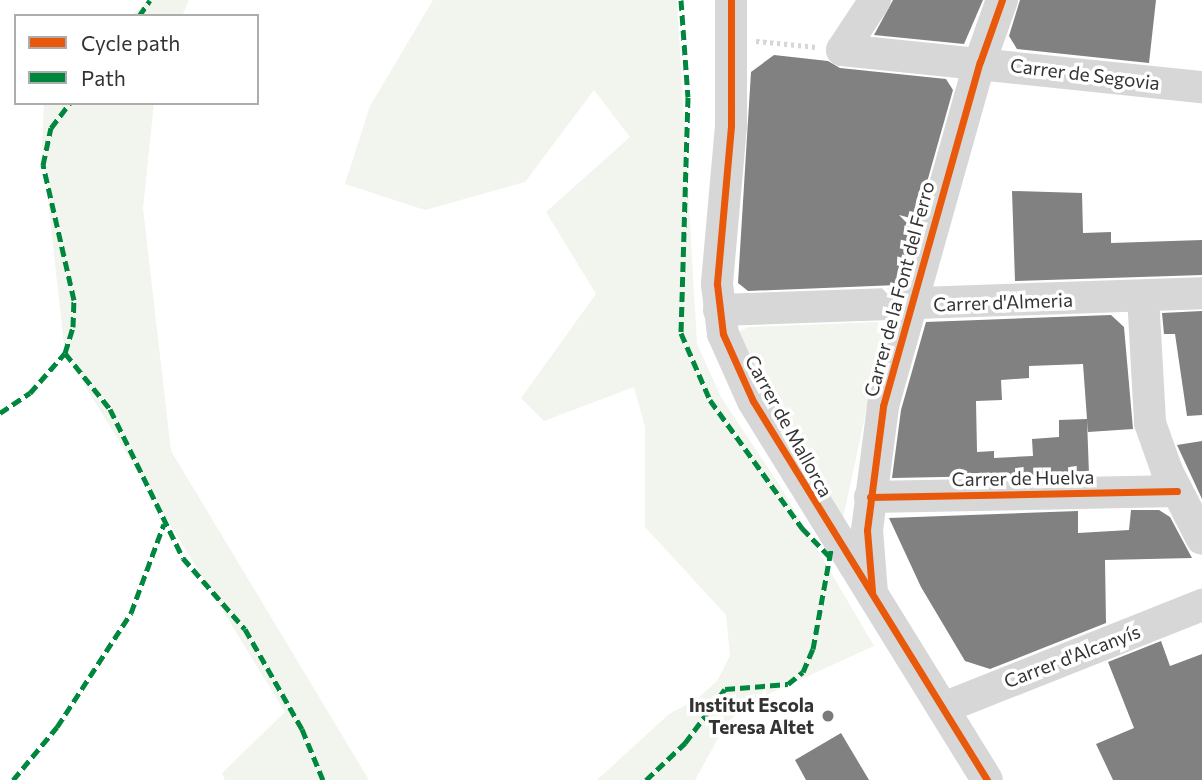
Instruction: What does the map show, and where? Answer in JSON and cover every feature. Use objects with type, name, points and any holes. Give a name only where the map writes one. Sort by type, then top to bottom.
[{"type":"street","name":"Carrer de Mallorca","points":[[732,0],[731,126],[721,199],[719,310],[731,357],[753,401],[987,780]]},
{"type":"street","points":[[842,50],[875,0]]},
{"type":"street","name":"Carrer de la Font del Ferro","points":[[872,594],[867,530],[883,406],[909,305],[980,62],[1002,0]]},
{"type":"street","name":"Carrer de Segovia","points":[[842,50],[980,62],[1202,88]]},
{"type":"street","name":"Carrer d'Almeria","points":[[719,310],[1202,293]]},
{"type":"street","points":[[1143,296],[1150,423],[1177,491],[1202,538]]},
{"type":"street","name":"Carrer de Huelva","points":[[870,497],[1177,491]]},
{"type":"street","name":"Carrer d'Alcanyís","points":[[943,708],[1202,605]]},
{"type":"path","points":[[765,41],[842,50]]},
{"type":"shaded area","points":[[149,0],[189,0],[183,14],[133,14]]},
{"type":"shaded area","points":[[433,0],[677,0],[697,344],[721,397],[782,489],[874,646],[749,703],[726,724],[695,780],[597,780],[669,714],[697,699],[717,681],[730,656],[726,615],[645,527],[645,427],[634,387],[544,421],[521,398],[596,294],[546,212],[630,137],[594,90],[525,182],[425,210],[345,184],[370,106]]},
{"type":"shaded area","points":[[44,105],[154,105],[143,208],[171,451],[369,780],[225,780],[222,773],[285,712],[65,353],[42,146]]},
{"type":"shaded area","points":[[878,322],[883,333],[842,523],[757,381],[739,332],[748,327]]},
{"type":"building","points":[[893,0],[983,0],[964,44],[874,35]]},
{"type":"building","points":[[1020,0],[1156,0],[1149,63],[1017,49],[1009,36]]},
{"type":"building","points":[[774,55],[828,61],[840,68],[946,79],[953,90],[898,285],[748,291],[738,283],[751,72]]},
{"type":"building","points":[[1012,191],[1082,193],[1083,233],[1111,232],[1111,243],[1202,240],[1202,275],[1015,281]]},
{"type":"building","points":[[1202,311],[1202,415],[1187,416],[1175,334],[1164,334],[1162,313]]},
{"type":"building","points":[[1111,315],[1124,327],[1133,429],[1088,432],[1087,420],[1089,474],[892,478],[901,410],[926,322]],"holes":[[[1083,364],[1087,419],[1059,420],[1059,437],[1032,439],[1033,456],[994,458],[994,451],[977,452],[976,401],[1002,400],[1001,380],[1029,378],[1029,366]]]},
{"type":"building","points":[[1202,441],[1202,499],[1177,445]]},
{"type":"building","points":[[1131,510],[1159,510],[1170,517],[1192,558],[1105,560],[1106,623],[990,669],[965,661],[921,587],[889,518],[1078,511],[1078,533],[1129,530]]},
{"type":"building","points":[[1161,641],[1170,666],[1202,654],[1202,780],[1113,780],[1096,744],[1134,728],[1108,662]]},
{"type":"building","points":[[841,733],[869,780],[806,780],[795,760]]},
{"type":"marked path","points":[[140,14],[150,0]]},
{"type":"marked path","points":[[681,0],[688,97],[681,333],[710,400],[802,528],[831,558]]},
{"type":"marked path","points":[[0,413],[30,393],[65,353],[73,327],[74,300],[43,165],[51,128],[68,105]]},
{"type":"marked path","points":[[65,353],[110,409],[183,558],[245,629],[302,729],[323,780]]},
{"type":"marked path","points":[[13,780],[57,727],[131,613],[164,524]]},
{"type":"marked path","points":[[646,780],[685,743],[725,689],[788,684],[803,672],[813,649],[831,550]]},
{"type":"cycle path","points":[[731,0],[731,126],[717,284],[723,334],[753,401],[987,780]]},
{"type":"cycle path","points":[[872,591],[867,530],[883,406],[980,62],[1002,0]]},
{"type":"cycle path","points":[[870,497],[1177,491]]},
{"type":"place","name":"Institut Escola Teresa Altet","points":[[828,716]]}]
